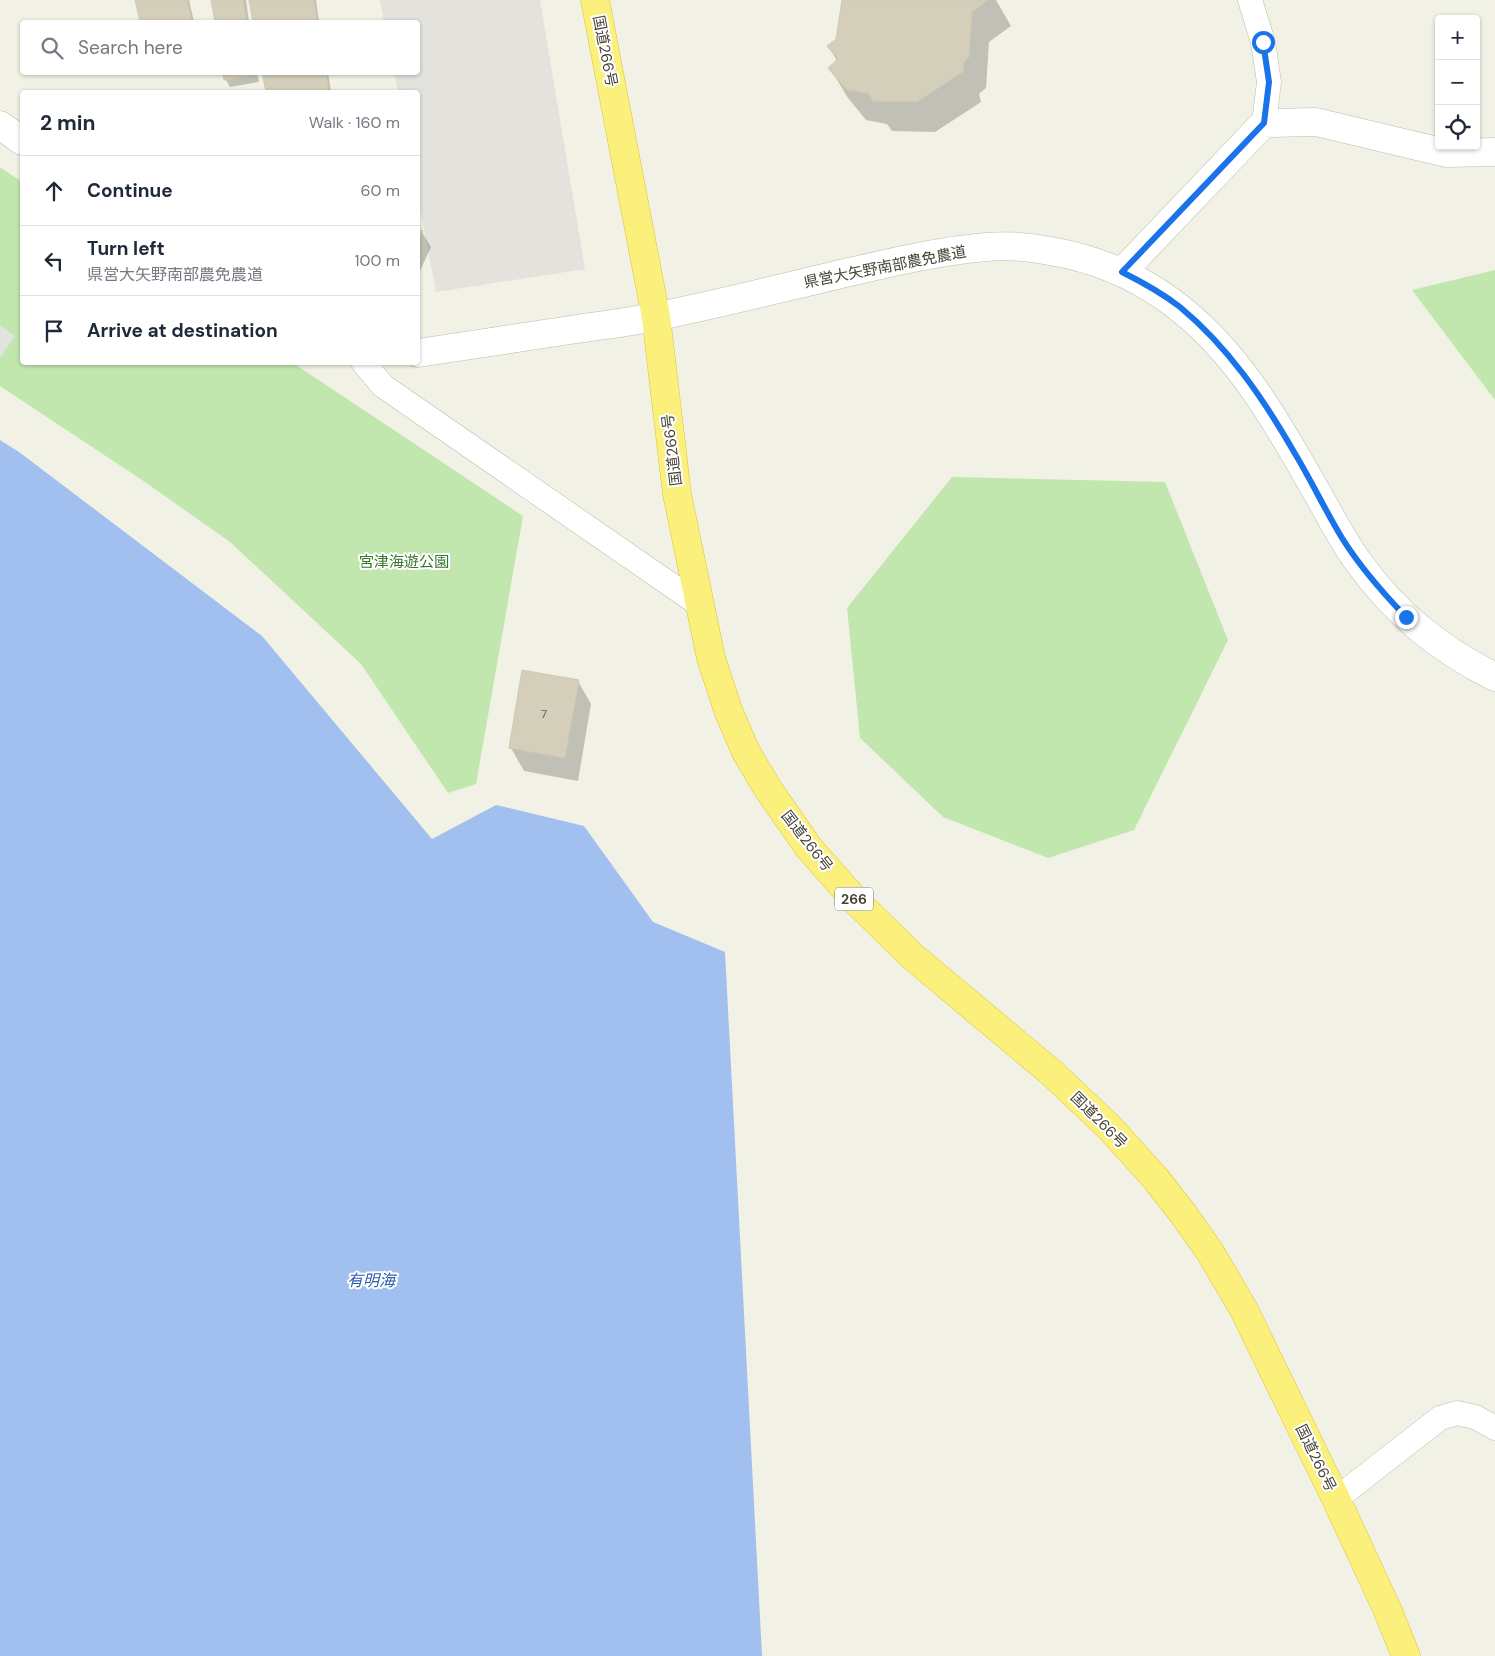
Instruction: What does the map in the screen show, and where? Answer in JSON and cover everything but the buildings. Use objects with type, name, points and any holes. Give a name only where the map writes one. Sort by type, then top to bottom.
[{"type":"highway","name":"国道266号","points":[[595,0],[656,317],[677,494],[711,658],[728,710],[746,752],[768,790],[809,848],[856,901],[912,956],[1052,1074],[1102,1121],[1167,1193],[1184,1215],[1210,1252],[1244,1310],[1336,1499],[1387,1609],[1406,1656]]},
{"type":"street","points":[[1122,272],[1264,123],[1269,82],[1263,42],[1250,0]]},
{"type":"street","points":[[1264,123],[1316,122],[1446,153],[1495,152]]},
{"type":"street","points":[[0,125],[20,140]]},
{"type":"street","name":"県営大矢野南部農免農道","points":[[420,352],[656,317],[935,254],[988,247],[1032,248],[1069,254],[1095,261],[1122,272],[1152,288],[1179,306],[1212,336],[1241,370],[1269,410],[1359,563],[1393,604],[1436,643],[1495,678]]},
{"type":"street","points":[[366,365],[383,386],[700,605]]},
{"type":"street","points":[[1336,1499],[1440,1418],[1457,1413],[1475,1417],[1495,1428]]},
{"type":"green space","name":"宮津海遊公園","points":[[0,167],[20,181],[20,365],[296,365],[523,516],[476,784],[448,793],[361,664],[230,542],[145,482],[0,386]]},
{"type":"green space","points":[[1495,270],[1495,400],[1412,290]]},
{"type":"green space","points":[[952,477],[1165,482],[1228,640],[1134,830],[1048,858],[943,817],[860,738],[847,608]]},
{"type":"shaded area","points":[[380,0],[540,0],[585,269],[436,292],[420,208],[420,90],[398,90],[394,75],[420,75],[420,20],[384,20]]},
{"type":"shaded area","points":[[0,325],[15,336],[0,358]]},
{"type":"water","name":"有明海","points":[[0,440],[19,452],[262,636],[432,839],[496,805],[584,826],[653,922],[725,952],[762,1656],[0,1656]]},
{"type":"route","points":[[1263,42],[1269,82],[1264,123],[1122,272],[1152,288],[1179,306],[1212,336],[1241,370],[1269,410],[1341,536],[1359,563],[1380,590],[1406,617]]}]
